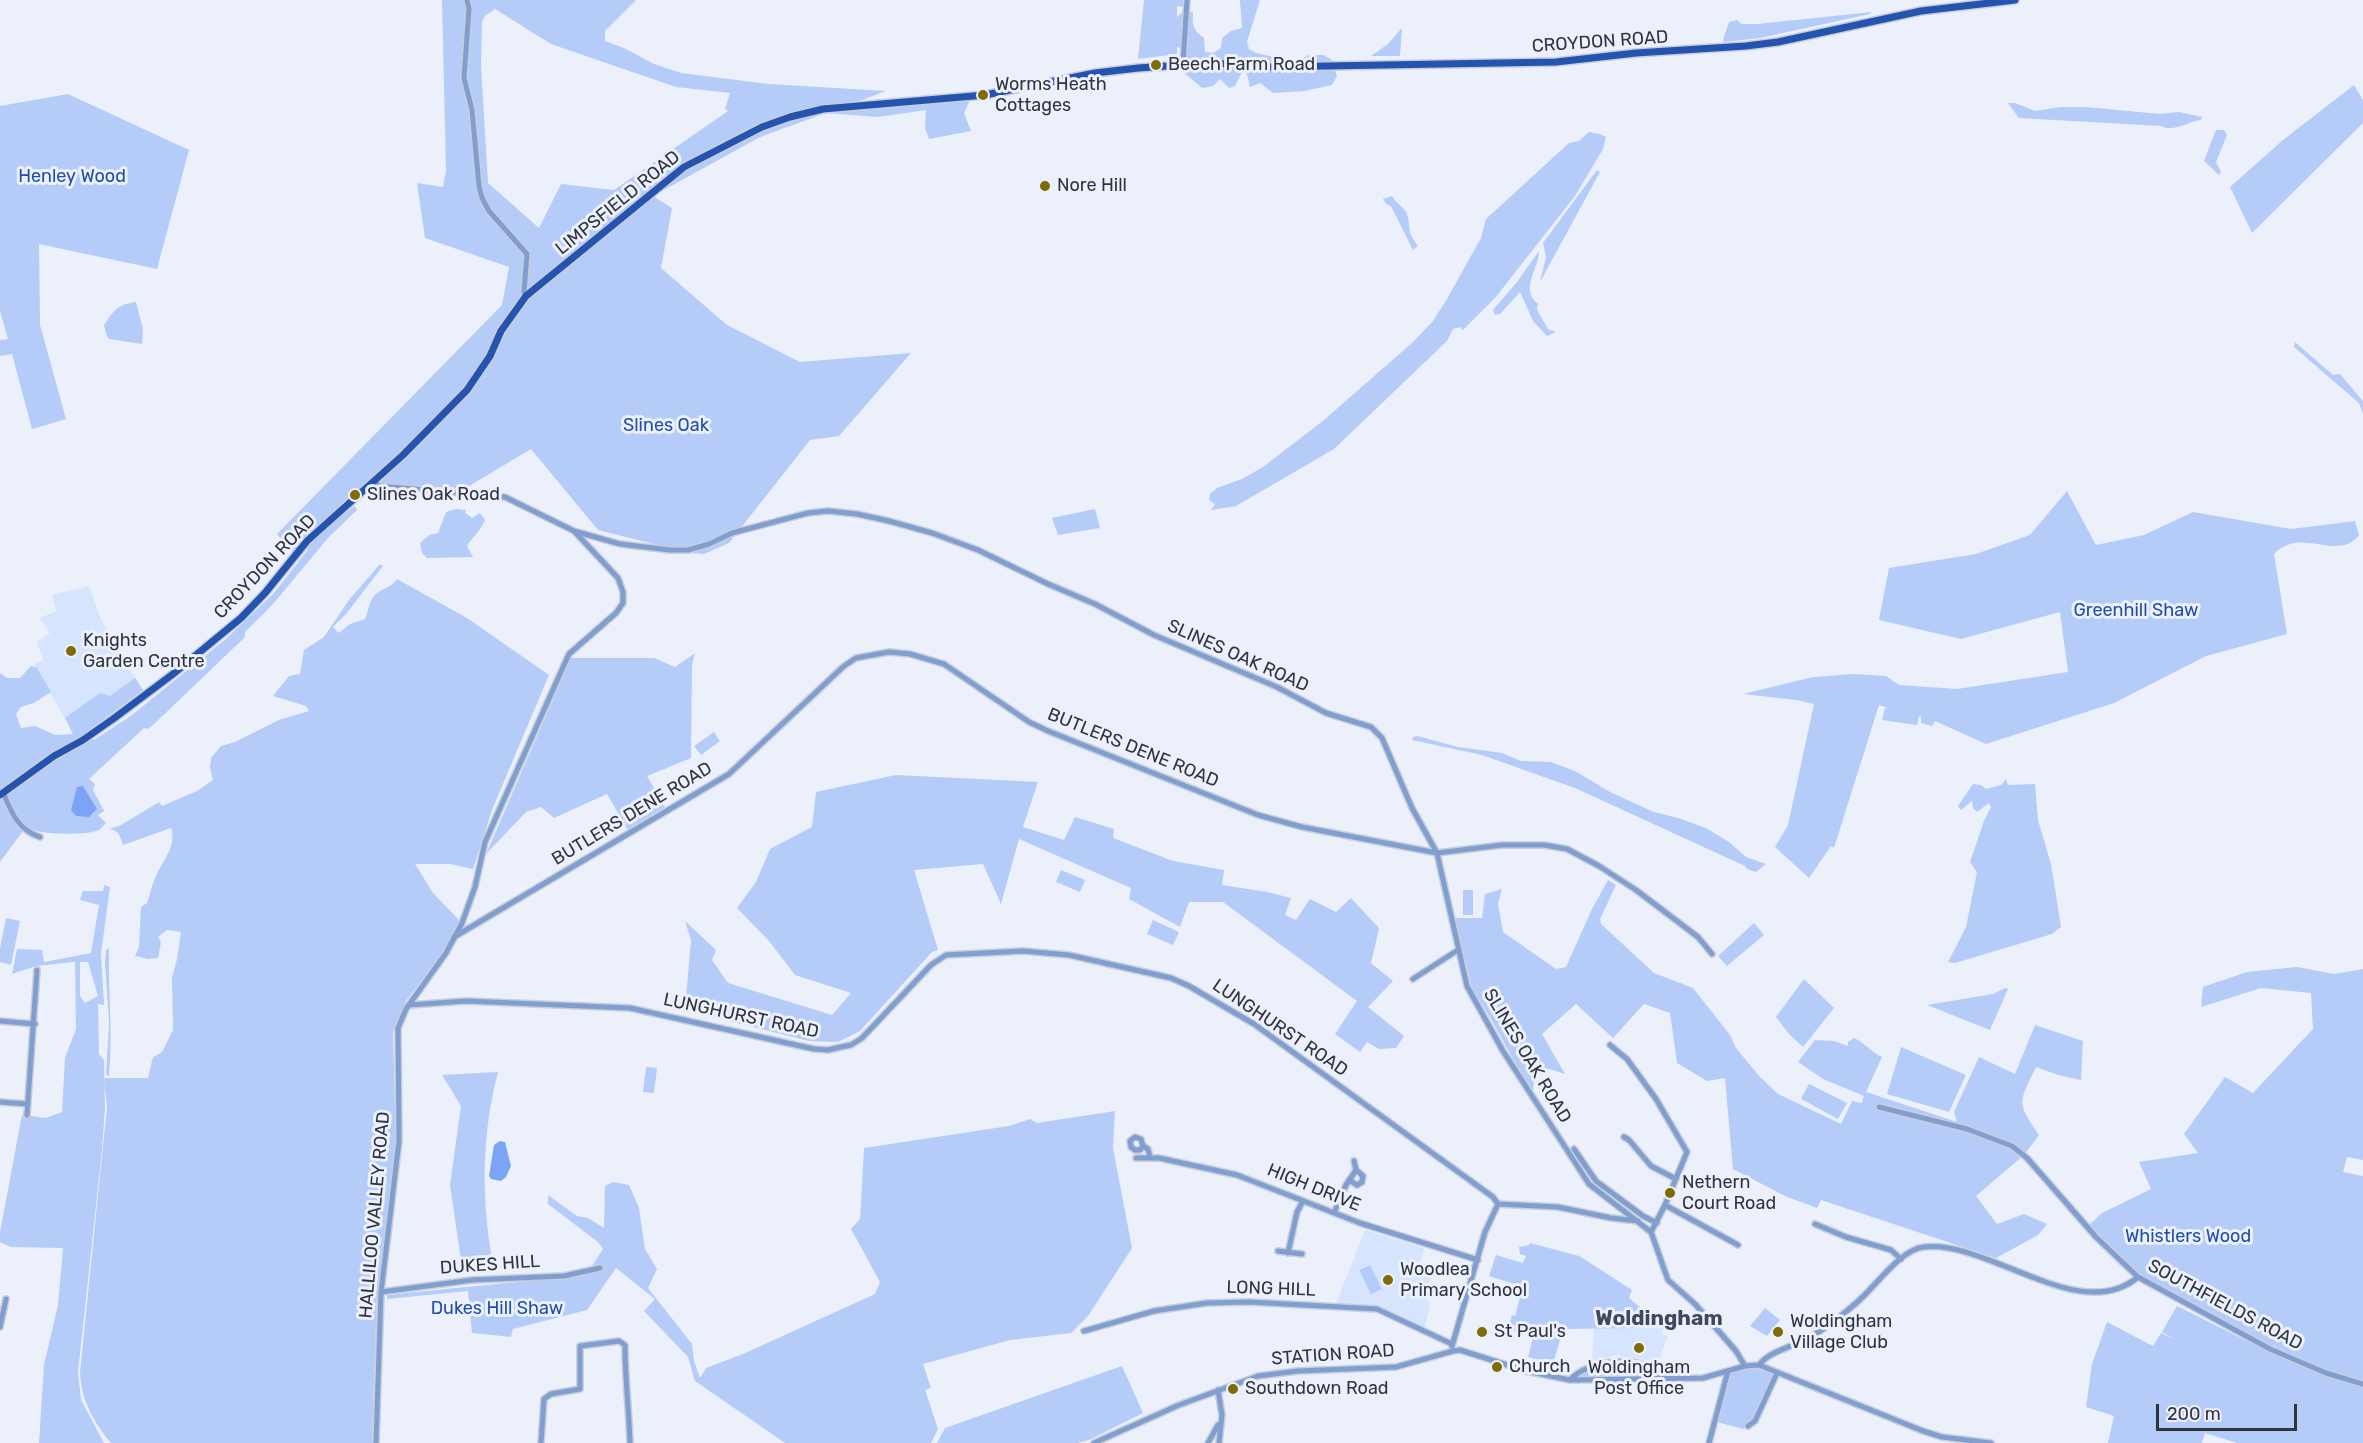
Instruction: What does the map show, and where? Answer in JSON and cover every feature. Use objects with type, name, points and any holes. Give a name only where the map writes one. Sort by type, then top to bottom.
[{"type":"main road","name":"CROYDON ROAD","points":[[1183,64],[1212,63],[1269,67],[1556,62],[1778,42],[1920,11],[2015,0]]},
{"type":"main road","name":"LIMPSFIELD ROAD","points":[[373,481],[404,454],[467,390],[490,356],[501,331],[526,296],[684,167],[736,139],[790,117],[857,105],[986,95],[1095,73],[1183,64]]},
{"type":"main road","name":"CROYDON ROAD","points":[[2,794],[54,756],[83,740],[113,719],[173,674],[241,618],[265,593],[307,541],[373,481]]},
{"type":"street","points":[[467,0],[469,9],[464,78],[472,110],[481,192],[489,211],[527,254],[524,292],[526,296]]},
{"type":"street","points":[[1183,64],[1187,0]]},
{"type":"street","name":"SLINES OAK ROAD","points":[[373,481],[380,486],[505,497],[585,538],[670,550],[709,544],[732,533],[791,517],[828,511],[889,521],[957,542],[1095,604],[1154,635],[1277,687],[1326,713],[1371,727],[1382,738],[1412,808],[1437,853],[1458,950],[1467,986],[1473,999],[1514,1069],[1545,1113],[1589,1184],[1651,1232],[1668,1280],[1695,1304],[1742,1359],[1745,1366]]},
{"type":"street","name":"HALLILOO VALLEY ROAD","points":[[376,1443],[381,1292],[399,1141],[398,1034],[401,1020],[444,956],[462,923],[475,887],[485,842],[569,654],[616,614],[623,603],[623,592],[618,578],[585,538]]},
{"type":"street","name":"BUTLERS DENE ROAD","points":[[454,937],[729,774],[844,666],[856,658],[879,653],[910,654],[944,664],[1029,722],[1258,815],[1333,834],[1437,853]]},
{"type":"street","points":[[2,794],[19,825],[29,834],[40,837]]},
{"type":"street","points":[[1437,853],[1502,845],[1544,845],[1567,849],[1636,890],[1698,937],[1712,954]]},
{"type":"street","points":[[1413,980],[1458,950]]},
{"type":"street","name":"LUNGHURST ROAD","points":[[409,1005],[480,1001],[630,1008],[773,1041],[828,1050],[851,1045],[862,1038],[931,965],[946,955],[1023,951],[1070,955],[1171,978],[1226,1007],[1254,1024],[1440,1157],[1493,1197],[1498,1204]]},
{"type":"street","points":[[27,1115],[38,970]]},
{"type":"street","points":[[0,1021],[35,1024]]},
{"type":"street","points":[[1610,1045],[1627,1059],[1656,1099],[1687,1152],[1677,1179],[1651,1232]]},
{"type":"street","points":[[0,1102],[27,1104]]},
{"type":"street","name":"SOUTHFIELDS ROAD","points":[[1879,1107],[1967,1129],[2012,1146],[2027,1158],[2096,1237],[2138,1277],[2270,1349],[2326,1373],[2363,1384]]},
{"type":"street","points":[[1624,1137],[1651,1166],[1677,1179]]},
{"type":"street","points":[[1143,1146],[1148,1149],[1150,1157]]},
{"type":"street","points":[[1574,1149],[1596,1181],[1643,1216],[1657,1223]]},
{"type":"street","name":"HIGH DRIVE","points":[[1136,1158],[1150,1157],[1237,1175],[1360,1223],[1478,1260]]},
{"type":"street","points":[[1349,1180],[1357,1185],[1362,1182],[1363,1176],[1356,1170],[1354,1161]]},
{"type":"street","points":[[1334,1213],[1356,1170]]},
{"type":"street","points":[[1288,1253],[1298,1212],[1304,1201]]},
{"type":"street","points":[[1639,1221],[1611,1218],[1558,1206],[1498,1204],[1485,1232],[1453,1347],[1526,1371],[1570,1380],[1703,1378],[1745,1366],[1758,1365],[1942,1437],[1990,1443]]},
{"type":"street","points":[[1665,1205],[1738,1245]]},
{"type":"street","points":[[1815,1224],[1846,1237],[1891,1250],[1901,1258]]},
{"type":"street","points":[[1758,1365],[1771,1355],[1804,1341],[1838,1318],[1861,1300],[1908,1252],[1923,1247],[1959,1250],[1979,1255],[2041,1280],[2085,1291],[2112,1290],[2129,1285],[2138,1277]]},
{"type":"street","points":[[1278,1251],[1302,1254]]},
{"type":"street","name":"DUKES HILL","points":[[381,1292],[472,1280],[564,1276],[600,1268]]},
{"type":"street","points":[[0,1327],[6,1299]]},
{"type":"street","name":"LONG HILL","points":[[1084,1331],[1154,1311],[1207,1303],[1249,1302],[1377,1309],[1453,1347]]},
{"type":"street","points":[[541,1443],[544,1400],[551,1394],[580,1389],[580,1346],[619,1341],[625,1345],[630,1443]]},
{"type":"street","name":"STATION ROAD","points":[[1094,1443],[1218,1390],[1257,1376],[1298,1371],[1396,1367],[1453,1347]]},
{"type":"street","points":[[1570,1380],[1580,1371],[1616,1361],[1649,1368],[1658,1378]]},
{"type":"street","points":[[1709,1443],[1728,1371]]},
{"type":"street","points":[[1749,1426],[1755,1421],[1777,1373]]},
{"type":"street","points":[[1218,1390],[1222,1415],[1220,1443]]},
{"type":"street","points":[[1208,1443],[1217,1431],[1222,1415]]},
{"type":"shaded area","points":[[89,586],[99,615],[116,648],[143,690],[74,734],[34,665],[43,660],[37,642],[50,633],[40,618],[56,611],[52,595]]},
{"type":"shaded area","name":"Woodlea Primary School","points":[[1365,1230],[1424,1248],[1419,1269],[1432,1278],[1422,1291],[1430,1304],[1425,1328],[1379,1306],[1336,1304]]},
{"type":"shaded area","points":[[1653,1320],[1664,1329],[1661,1334],[1668,1336],[1656,1368],[1618,1355],[1592,1361],[1594,1328],[1633,1328],[1651,1325]]},
{"type":"green space","name":"Slines Oak","points":[[442,0],[636,0],[605,31],[605,41],[654,64],[681,73],[768,84],[886,91],[837,109],[971,98],[964,113],[971,131],[929,139],[925,128],[926,110],[878,117],[826,113],[760,137],[653,196],[672,208],[661,268],[727,325],[800,362],[911,353],[839,436],[810,440],[729,543],[704,554],[690,553],[598,530],[531,449],[464,489],[373,486],[344,513],[355,506],[357,510],[328,538],[273,604],[245,632],[245,637],[153,725],[148,729],[144,728],[89,779],[95,784],[93,790],[104,811],[98,815],[106,823],[93,832],[73,834],[41,832],[26,827],[0,862],[0,673],[7,678],[20,678],[31,666],[37,668],[51,692],[34,703],[21,707],[16,714],[21,728],[35,726],[55,735],[73,734],[65,718],[100,693],[110,696],[135,678],[143,690],[84,734],[94,740],[132,715],[227,638],[274,593],[310,547],[297,558],[277,534],[502,305],[509,267],[425,238],[417,183],[443,187],[446,171]],"holes":[[[495,9],[551,44],[676,87],[730,93],[725,109],[728,111],[614,190],[561,184],[539,228],[488,183],[481,65],[482,22],[485,16]]]},
{"type":"green space","points":[[1144,0],[1189,0],[1184,7],[1177,6],[1177,17],[1185,10],[1193,12],[1194,27],[1204,38],[1205,52],[1213,53],[1221,48],[1222,38],[1231,31],[1242,28],[1240,0],[1260,0],[1247,42],[1249,49],[1256,53],[1299,61],[1309,55],[1324,55],[1332,60],[1337,76],[1332,85],[1304,91],[1273,93],[1260,83],[1250,87],[1245,66],[1235,86],[1229,88],[1220,79],[1213,86],[1202,88],[1181,70],[1184,60],[1181,48],[1177,47],[1177,54],[1138,59]]},
{"type":"green space","points":[[1872,12],[1760,38],[1724,42],[1723,40],[1729,22],[1737,20],[1741,24],[1757,24]]},
{"type":"green space","points":[[1402,28],[1400,56],[1371,56],[1388,44]]},
{"type":"green space","points":[[2354,85],[2363,100],[2363,123],[2252,233],[2230,187],[2283,140]]},
{"type":"green space","name":"Henley Wood","points":[[68,94],[189,150],[157,269],[39,244],[40,325],[66,419],[32,429],[12,354],[0,356],[0,340],[8,339],[0,311],[0,106]]},
{"type":"green space","points":[[2008,103],[2015,103],[2035,111],[2060,107],[2086,107],[2160,114],[2179,112],[2202,117],[2201,120],[2171,128],[2019,118]]},
{"type":"green space","points":[[2216,130],[2224,130],[2227,135],[2216,162],[2221,172],[2219,175],[2204,161]]},
{"type":"green space","points":[[1589,132],[1606,137],[1603,149],[1575,196],[1495,298],[1463,330],[1460,327],[1453,329],[1447,341],[1334,449],[1236,506],[1211,510],[1215,504],[1209,500],[1210,494],[1217,488],[1242,479],[1263,467],[1324,420],[1413,342],[1433,321],[1447,299],[1481,238],[1486,219],[1569,143],[1579,141]]},
{"type":"green space","points":[[1597,170],[1600,172],[1540,282],[1546,257],[1543,243]]},
{"type":"green space","points":[[1392,196],[1407,214],[1410,232],[1418,246],[1413,250],[1391,206],[1383,199]]},
{"type":"green space","points":[[1539,251],[1531,279],[1530,292],[1538,304],[1537,310],[1548,329],[1556,332],[1547,336],[1533,321],[1520,292],[1500,314],[1495,315],[1493,310]]},
{"type":"green space","points":[[136,302],[143,329],[142,344],[109,339],[104,325],[111,315],[120,306]]},
{"type":"green space","points":[[2295,342],[2333,375],[2340,374],[2363,401],[2363,414],[2359,403],[2294,347]]},
{"type":"green space","name":"Greenhill Shaw","points":[[2067,491],[2096,545],[2144,535],[2193,512],[2291,529],[2355,521],[2359,535],[2350,543],[2341,546],[2296,543],[2285,546],[2274,554],[2287,634],[2206,656],[2114,703],[1986,744],[1935,721],[1932,726],[1921,723],[1919,716],[1917,725],[1882,720],[1885,708],[1888,708],[1879,705],[1834,848],[1831,846],[1809,878],[1775,847],[1788,825],[1814,704],[1743,694],[1813,677],[1854,674],[1886,676],[1899,685],[1957,689],[2068,672],[2060,612],[1961,639],[1879,620],[1889,568],[1976,554],[2030,535]]},
{"type":"green space","points":[[456,509],[466,510],[465,513],[472,518],[480,513],[485,520],[467,546],[473,557],[427,558],[422,553],[420,543],[429,535],[438,533],[446,512]]},
{"type":"green space","points":[[1095,509],[1100,528],[1058,535],[1052,518]]},
{"type":"green space","points":[[380,564],[383,566],[346,614],[333,627],[339,633],[350,624],[365,619],[374,596],[397,579],[467,618],[549,675],[492,810],[473,869],[450,864],[415,864],[433,893],[460,921],[444,951],[406,1001],[393,1032],[396,1140],[377,1294],[372,1443],[111,1443],[89,1410],[80,1372],[107,1107],[104,1078],[148,1078],[153,1057],[162,1052],[173,1030],[172,978],[181,932],[167,930],[158,937],[161,942],[158,958],[148,959],[135,956],[139,947],[141,907],[147,903],[156,876],[171,847],[171,828],[123,845],[117,832],[109,829],[121,825],[159,802],[162,806],[197,791],[213,780],[210,768],[211,758],[221,746],[235,742],[279,720],[309,711],[306,706],[273,696],[289,676],[300,674],[304,650],[324,637],[349,600]]},
{"type":"green space","points":[[695,653],[692,665],[691,758],[647,776],[665,807],[628,830],[607,794],[554,818],[541,807],[526,812],[486,854],[571,658],[654,658],[675,667]]},
{"type":"green space","points":[[714,732],[720,741],[701,755],[694,746]]},
{"type":"green space","points":[[1417,736],[1458,747],[1502,753],[1521,761],[1551,762],[1577,772],[1610,792],[1654,812],[1706,828],[1729,842],[1746,857],[1766,864],[1756,872],[1747,869],[1745,866],[1575,788],[1482,755],[1412,740]]},
{"type":"green space","points":[[896,775],[1038,782],[1023,827],[1064,840],[1075,817],[1114,829],[1113,838],[1173,861],[1224,870],[1222,885],[1291,898],[1285,915],[1296,920],[1310,899],[1336,912],[1351,898],[1379,928],[1371,963],[1393,981],[1368,1007],[1404,1036],[1396,1048],[1379,1049],[1367,1042],[1360,1052],[1335,1034],[1357,1001],[1223,902],[1189,902],[1180,927],[1129,899],[1131,888],[1019,839],[1001,904],[983,864],[914,870],[938,950],[932,952],[860,1031],[838,1042],[809,1041],[685,1010],[691,940],[685,921],[716,950],[712,960],[728,983],[832,1015],[851,993],[795,975],[769,941],[737,908],[756,882],[770,849],[812,827],[816,792]]},
{"type":"green space","points":[[2006,779],[2008,785],[2035,784],[2038,820],[2051,864],[2061,927],[2052,934],[1955,963],[1948,962],[1966,927],[1977,872],[1970,862],[1991,807],[1989,803],[1977,812],[1973,808],[1972,801],[1961,810],[1958,806],[1973,784],[1981,785],[1986,789],[2001,785]]},
{"type":"green space","points":[[1061,870],[1085,880],[1080,892],[1056,882]]},
{"type":"green space","points":[[1608,880],[1616,885],[1600,919],[1601,924],[1654,973],[1693,988],[1730,1035],[1736,1048],[1760,1077],[1778,1094],[1841,1124],[1852,1101],[1862,1103],[1864,1096],[1823,1079],[1798,1062],[1815,1040],[1834,1041],[1848,1046],[1848,1042],[1854,1038],[1858,1040],[1882,1057],[1866,1092],[1957,1122],[1954,1112],[1979,1057],[2015,1074],[2035,1025],[2083,1041],[2081,1080],[2036,1067],[2022,1102],[2026,1115],[2039,1135],[2024,1155],[1976,1196],[1997,1224],[2024,1214],[2047,1224],[2038,1235],[1996,1258],[1821,1200],[1817,1208],[1785,1196],[1733,1169],[1725,1078],[1707,1081],[1677,1063],[1670,1013],[1644,1004],[1613,1038],[1576,1004],[1542,1034],[1565,1074],[1546,1068],[1534,1078],[1533,1095],[1472,989],[1455,918],[1482,918],[1485,894],[1502,889],[1498,904],[1503,932],[1556,969],[1566,967],[1592,909]]},
{"type":"green space","points":[[104,885],[110,887],[101,954],[104,1005],[98,1004],[99,1054],[104,1060],[105,1107],[78,1372],[81,1400],[104,1443],[39,1443],[44,1365],[58,1305],[63,1248],[11,1247],[0,1242],[0,1232],[22,1115],[46,1118],[62,1112],[65,1058],[76,1029],[75,962],[36,966],[12,974],[17,949],[42,950],[44,962],[91,953],[99,905],[80,900],[83,891],[103,891]],"holes":[[[80,962],[88,962],[98,996],[85,1003],[80,996]]]},
{"type":"green space","points":[[1463,890],[1473,890],[1473,915],[1463,915]]},
{"type":"green space","points":[[6,918],[20,921],[11,965],[0,962],[0,948]]},
{"type":"green space","points":[[1153,920],[1179,932],[1173,945],[1147,934]]},
{"type":"green space","points":[[1754,923],[1764,935],[1727,966],[1718,956]]},
{"type":"green space","points":[[109,948],[111,1044],[109,1076],[106,1075],[109,1023],[105,962],[106,950]]},
{"type":"green space","name":"Whistlers Wood","points":[[2297,967],[2334,974],[2363,969],[2363,1160],[2347,1157],[2343,1172],[2363,1176],[2363,1443],[2237,1443],[2205,1433],[2202,1443],[2108,1443],[2114,1416],[2086,1407],[2092,1364],[2107,1322],[2153,1346],[2161,1333],[2176,1340],[2162,1332],[2177,1306],[2275,1355],[2275,1344],[2272,1349],[2139,1276],[2089,1225],[2102,1213],[2151,1189],[2139,1162],[2198,1153],[2184,1134],[2225,1077],[2253,1093],[2313,1029],[2311,993],[2261,988],[2201,1007],[2203,987],[2247,972]]},
{"type":"green space","points":[[1804,979],[1834,1008],[1803,1047],[1776,1017]]},
{"type":"green space","points":[[2005,988],[2008,989],[1990,1030],[1927,1005],[1993,994]]},
{"type":"green space","points":[[1901,1047],[1966,1075],[1949,1112],[1887,1094]]},
{"type":"green space","points":[[646,1067],[657,1068],[654,1093],[643,1092]]},
{"type":"green space","points":[[498,1072],[489,1118],[485,1165],[486,1212],[492,1258],[461,1260],[450,1185],[461,1106],[442,1075]]},
{"type":"green space","points":[[1809,1084],[1847,1103],[1838,1119],[1801,1099]]},
{"type":"green space","name":"Dukes Hill Shaw","points":[[1115,1111],[1113,1148],[1132,1248],[1088,1316],[1071,1333],[1010,1340],[923,1364],[931,1388],[925,1390],[938,1429],[931,1443],[785,1443],[695,1381],[688,1357],[644,1311],[655,1299],[616,1268],[587,1310],[513,1329],[511,1337],[472,1333],[468,1291],[387,1299],[387,1295],[586,1275],[603,1249],[598,1242],[548,1204],[548,1195],[577,1216],[588,1218],[604,1228],[605,1186],[613,1182],[629,1185],[639,1208],[645,1249],[657,1269],[648,1288],[692,1344],[694,1361],[700,1378],[706,1368],[743,1354],[875,1294],[880,1282],[851,1229],[860,1219],[864,1148],[1009,1126],[1030,1119],[1037,1123]]},
{"type":"green space","points":[[1530,1243],[1584,1259],[1632,1290],[1629,1298],[1665,1328],[1653,1320],[1651,1325],[1633,1328],[1563,1329],[1553,1364],[1528,1357],[1537,1323],[1532,1336],[1508,1329],[1512,1315],[1515,1316],[1523,1287],[1489,1276],[1496,1255],[1523,1263],[1526,1256],[1520,1254],[1519,1247]]},
{"type":"green space","points":[[1370,1265],[1382,1289],[1371,1294],[1359,1270]]},
{"type":"green space","points":[[1765,1308],[1780,1320],[1767,1336],[1750,1326]]},
{"type":"green space","points":[[1616,1365],[1639,1368],[1650,1375],[1578,1377],[1591,1370]]},
{"type":"green space","points":[[1122,1366],[1143,1413],[1089,1440],[1078,1443],[937,1443],[945,1428]]},
{"type":"green space","points":[[1750,1368],[1761,1369],[1774,1375],[1754,1418],[1743,1429],[1717,1422],[1728,1376]]},
{"type":"water","points":[[83,786],[97,809],[89,817],[76,816],[71,810],[77,787]]},
{"type":"water","points":[[500,1141],[505,1142],[511,1166],[506,1177],[501,1181],[491,1179],[489,1176],[494,1145]]},
{"type":"place","name":"Beech Farm Road","points":[[1156,65]]},
{"type":"place","name":"Worms Heath Cottages","points":[[983,95]]},
{"type":"place","name":"Nore Hill","points":[[1045,186]]},
{"type":"place","name":"Slines Oak Road","points":[[355,495]]},
{"type":"place","name":"Knights Garden Centre","points":[[71,651]]},
{"type":"place","name":"Nethern Court Road","points":[[1670,1193]]},
{"type":"place","name":"Woodlea Primary School","points":[[1388,1280]]},
{"type":"place","name":"St Paul's","points":[[1482,1332]]},
{"type":"place","name":"Woldingham Village Club","points":[[1778,1332]]},
{"type":"place","name":"Woldingham Post Office","points":[[1639,1348]]},
{"type":"place","name":"Church","points":[[1497,1367]]},
{"type":"place","name":"Southdown Road","points":[[1233,1389]]},
{"type":"district","name":"Woldingham","points":[[1659,1319]]}]
